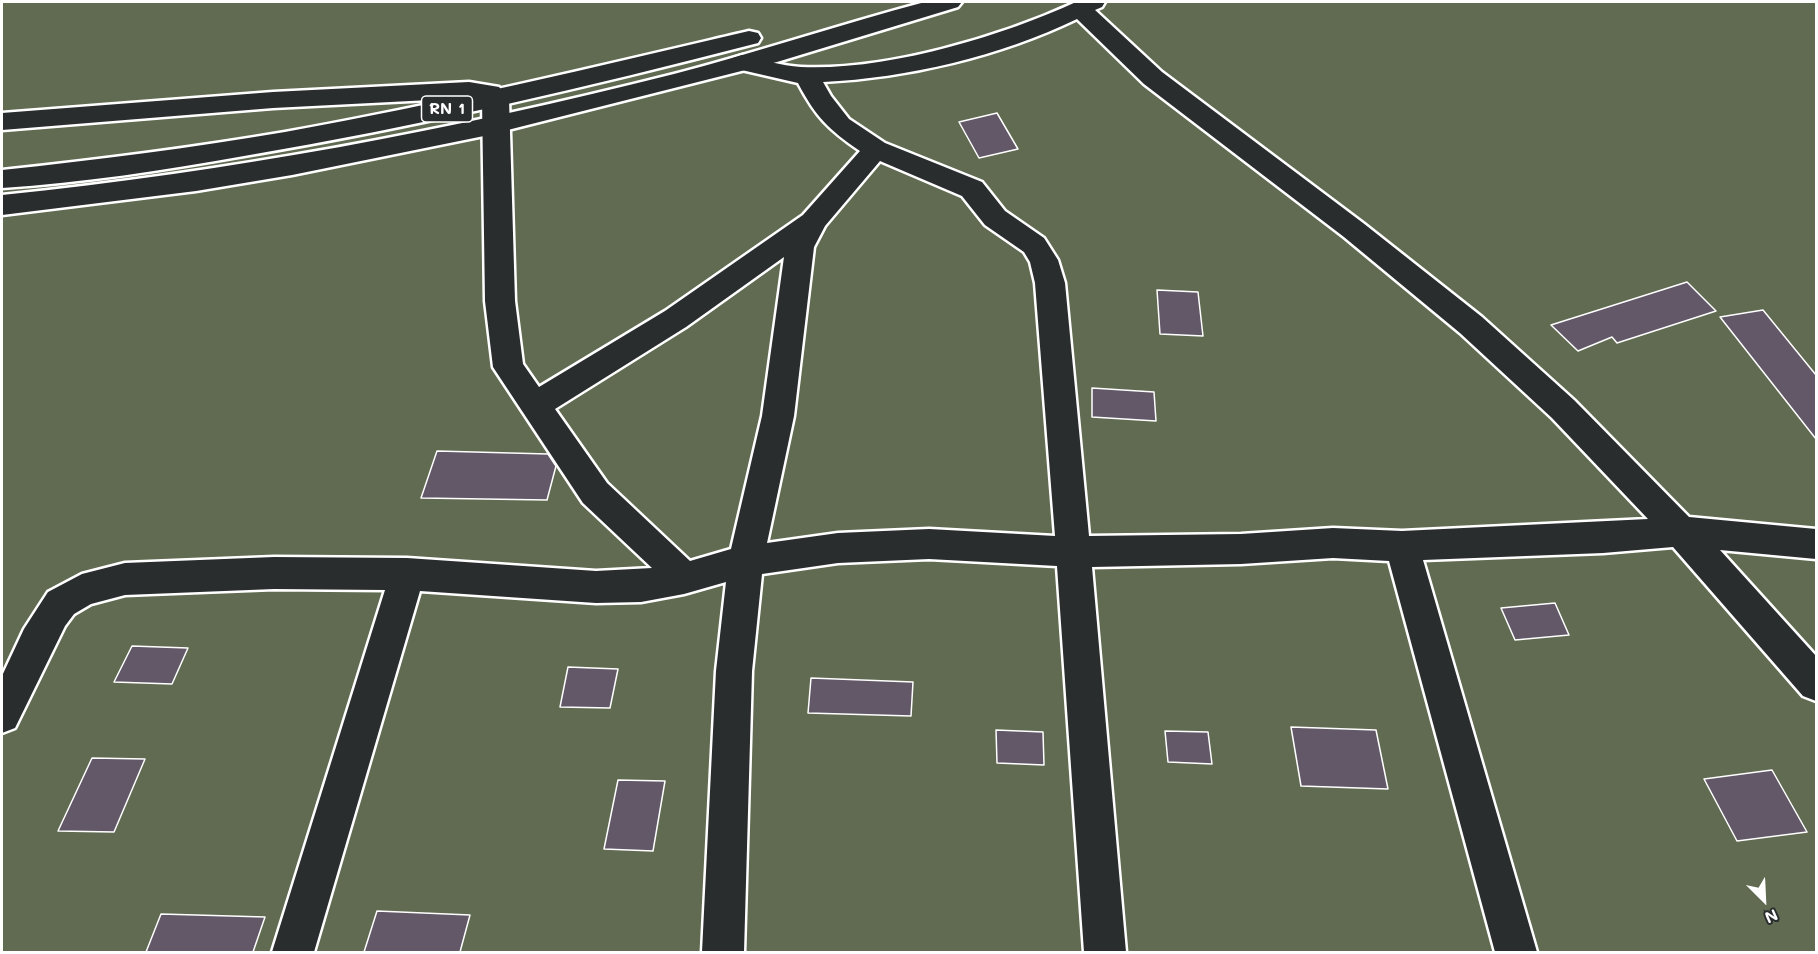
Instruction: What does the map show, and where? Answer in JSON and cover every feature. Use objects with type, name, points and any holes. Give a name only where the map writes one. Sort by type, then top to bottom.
[{"type":"main road","name":"RN 1","points":[[2,205],[283,168],[497,113],[884,2]]},
{"type":"main road","name":"RN 1","points":[[2,179],[497,113],[742,63],[950,2]]},
{"type":"main road","points":[[742,63],[807,75],[867,71],[960,51],[1031,29],[1087,5],[1151,76],[1364,238],[1469,323],[1535,381],[1618,462],[1816,683]]},
{"type":"main road","points":[[807,75],[820,99],[840,125],[876,149],[972,189],[995,218],[1034,245],[1044,260],[1050,283],[1055,331],[1105,952]]},
{"type":"main road","points":[[2,121],[273,100],[469,90],[490,93],[497,113],[500,301],[508,367],[595,493],[684,578]]},
{"type":"main road","points":[[534,406],[657,333],[735,280],[814,220],[876,149]]},
{"type":"main road","points":[[723,952],[734,671],[746,561],[778,416],[800,247],[814,220]]},
{"type":"main road","points":[[2,715],[52,614],[61,603],[82,590],[125,579],[203,574],[407,574],[596,587],[641,586],[684,578],[746,561],[838,548],[929,544],[1074,552],[1241,549],[1333,543],[1402,546],[1604,538],[1682,531],[1816,544]]},
{"type":"main road","points":[[1402,546],[1516,952]]},
{"type":"main road","points":[[293,952],[407,574]]},
{"type":"green space","points":[[2,2],[1816,2],[1816,952],[2,952]]},
{"type":"building","points":[[997,113],[1018,149],[979,158],[959,122]]},
{"type":"building","points":[[1687,282],[1716,311],[1617,343],[1612,337],[1578,351],[1551,325]]},
{"type":"building","points":[[1157,290],[1198,292],[1203,336],[1160,334]]},
{"type":"building","points":[[1763,310],[1816,375],[1816,439],[1720,317]]},
{"type":"building","points":[[1092,388],[1154,392],[1156,421],[1092,417]]},
{"type":"building","points":[[437,451],[548,454],[556,466],[547,500],[421,498]]},
{"type":"building","points":[[1555,603],[1569,635],[1515,640],[1501,608]]},
{"type":"building","points":[[132,646],[188,648],[172,684],[114,682]]},
{"type":"building","points":[[568,667],[618,669],[610,708],[560,707]]},
{"type":"building","points":[[811,678],[913,682],[911,716],[808,713]]},
{"type":"building","points":[[1291,727],[1376,730],[1388,789],[1301,786]]},
{"type":"building","points":[[996,730],[1043,732],[1044,765],[997,763]]},
{"type":"building","points":[[1165,731],[1208,732],[1212,764],[1168,762]]},
{"type":"building","points":[[92,758],[145,759],[114,832],[58,831]]},
{"type":"building","points":[[1772,770],[1807,832],[1737,841],[1704,779]]},
{"type":"building","points":[[618,780],[665,781],[653,851],[604,849]]},
{"type":"building","points":[[377,911],[470,915],[460,952],[364,952]]},
{"type":"building","points":[[161,914],[265,917],[253,952],[146,952]]}]
